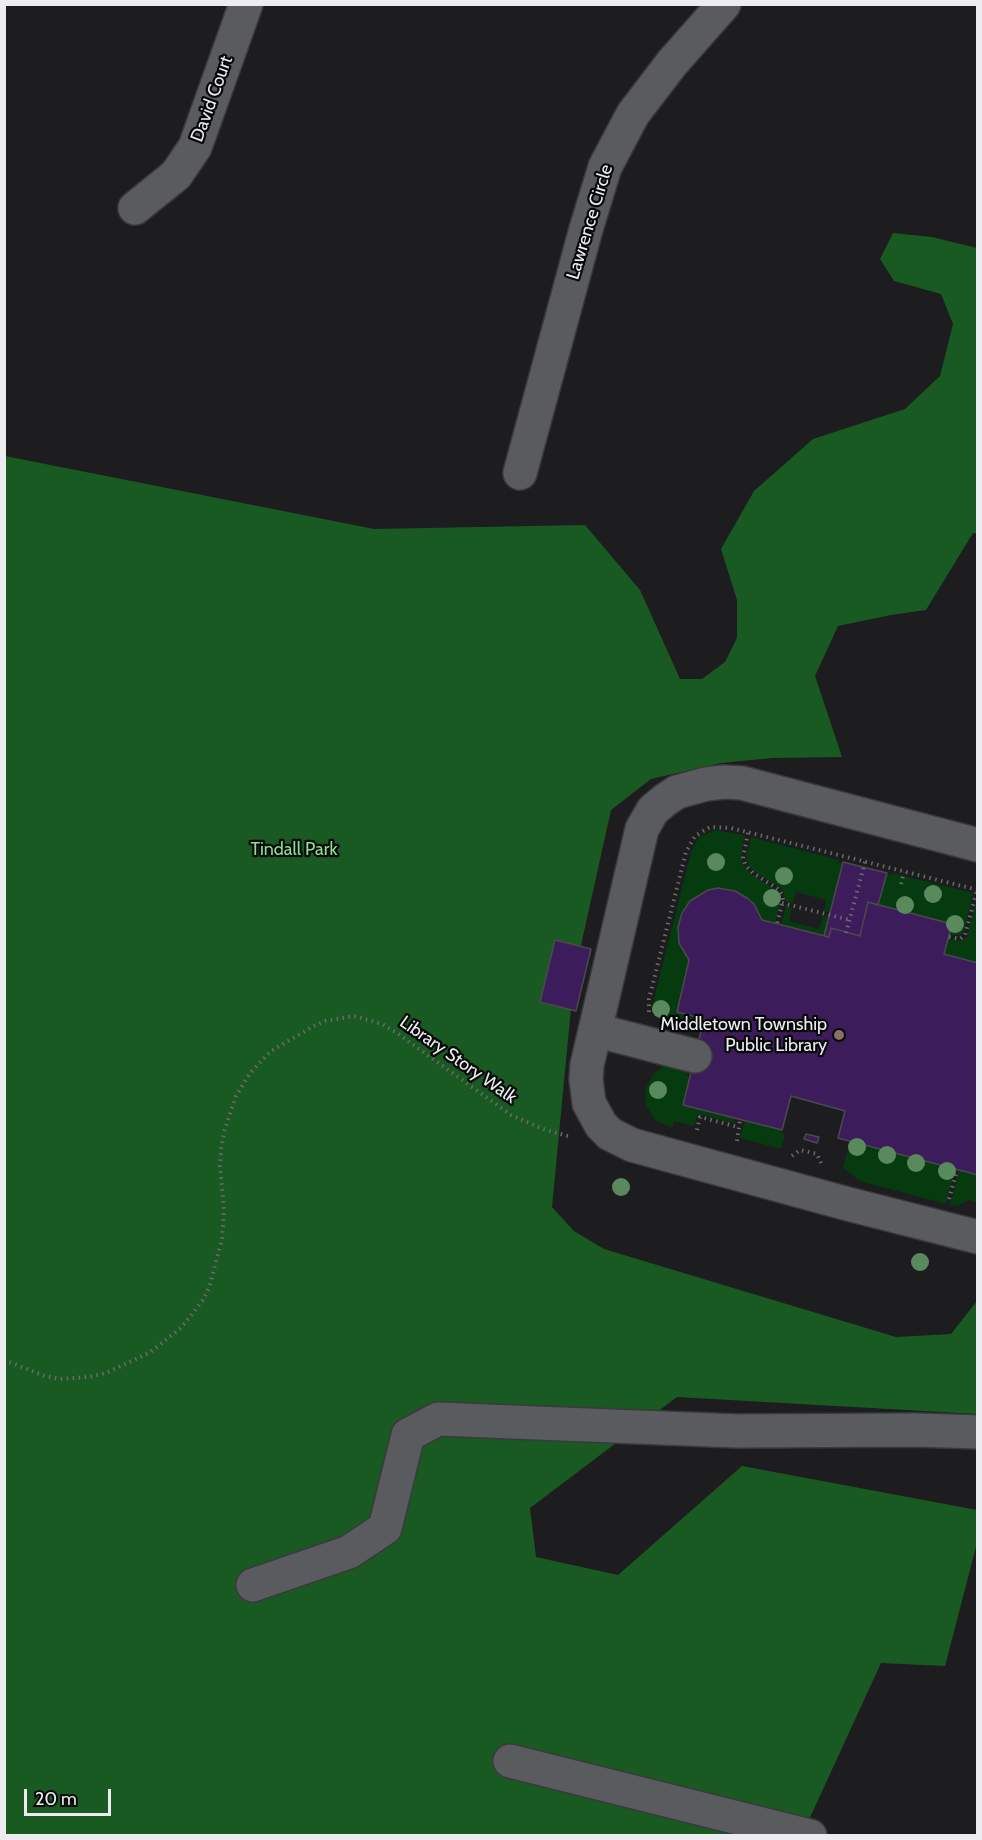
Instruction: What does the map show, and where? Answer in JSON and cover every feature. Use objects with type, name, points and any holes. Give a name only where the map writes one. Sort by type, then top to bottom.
[{"type":"street","name":"David Court","points":[[135,208],[176,175],[195,147],[246,4]]},
{"type":"street","name":"Lawrence Circle","points":[[520,473],[605,167],[633,114],[672,63],[724,4]]},
{"type":"street","points":[[978,845],[742,783],[706,783],[677,792],[653,810],[642,830],[595,1030],[586,1079],[589,1103],[601,1125],[621,1140],[646,1150],[978,1237]]},
{"type":"street","points":[[595,1030],[695,1056]]},
{"type":"street","points":[[253,1586],[350,1552],[385,1528],[408,1435],[438,1419],[737,1431],[978,1432]]},
{"type":"street","points":[[510,1761],[810,1836]]},
{"type":"path","points":[[652,1017],[649,1012],[649,999],[683,862],[694,836],[710,827],[721,826],[977,890],[965,936],[960,939],[949,937]]},
{"type":"path","points":[[748,833],[743,858],[746,866],[778,889],[782,895],[777,924]]},
{"type":"path","points":[[846,933],[865,862]]},
{"type":"path","points":[[901,884],[904,872]]},
{"type":"path","points":[[782,903],[849,920]]},
{"type":"path","name":"Library Story Walk","points":[[4,1360],[45,1376],[60,1379],[89,1377],[122,1367],[149,1353],[181,1328],[203,1300],[214,1270],[224,1223],[221,1149],[236,1096],[250,1073],[272,1051],[319,1023],[354,1016],[382,1024],[511,1115],[543,1129],[579,1139]]},
{"type":"path","points":[[697,1131],[700,1117],[738,1127]]},
{"type":"path","points":[[737,1138],[740,1120]]},
{"type":"path","points":[[947,1208],[957,1170]]},
{"type":"green space","name":"Tindall Park","points":[[893,233],[932,237],[977,248],[977,534],[973,533],[926,610],[838,626],[815,676],[842,757],[772,758],[721,763],[651,779],[611,810],[574,977],[552,1207],[574,1231],[604,1249],[896,1337],[951,1334],[977,1301],[977,1414],[677,1397],[530,1508],[536,1557],[618,1575],[742,1466],[977,1510],[977,1543],[945,1666],[881,1663],[802,1835],[5,1836],[5,456],[374,529],[585,525],[640,590],[680,679],[702,679],[725,662],[737,638],[737,600],[721,549],[754,491],[813,439],[905,409],[940,376],[953,324],[941,294],[894,281],[880,259]]},
{"type":"green space","points":[[715,830],[744,835],[741,858],[743,865],[752,875],[776,890],[780,895],[780,902],[775,923],[762,920],[754,904],[741,894],[729,889],[708,890],[698,895],[684,909],[680,918],[678,935],[679,943],[689,960],[677,1012],[704,1019],[702,1028],[658,1016],[653,1011],[653,1003],[691,852],[699,837]]},
{"type":"green space","points":[[751,837],[839,860],[842,863],[829,913],[824,911],[826,900],[796,892],[793,903],[785,901],[780,888],[750,868],[746,858]]},
{"type":"green space","points":[[892,873],[973,893],[961,935],[949,935],[952,924],[878,905],[886,874],[891,875]]},
{"type":"green space","points":[[977,897],[977,963],[944,954],[948,939],[960,941],[967,937]]},
{"type":"green space","points":[[786,906],[792,908],[789,921],[819,929],[823,916],[829,917],[824,936],[781,925]]},
{"type":"green space","points":[[666,1065],[688,1065],[686,1075],[690,1076],[683,1105],[735,1118],[734,1123],[698,1114],[694,1126],[674,1121],[672,1128],[655,1120],[646,1105],[645,1090],[654,1073]]},
{"type":"green space","points":[[745,1121],[782,1130],[781,1133],[785,1135],[781,1149],[740,1138]]},
{"type":"green space","points":[[850,1141],[955,1169],[946,1204],[860,1181],[843,1168]]},
{"type":"green space","points":[[959,1170],[977,1175],[977,1202],[969,1200],[956,1206],[950,1205]]},
{"type":"building","points":[[843,862],[887,873],[878,905],[868,902],[860,936],[831,928],[829,937],[824,936]]},
{"type":"building","name":"Middletown Township Public Library","points":[[718,888],[735,891],[747,898],[754,904],[762,920],[829,937],[831,928],[860,936],[868,902],[952,924],[944,954],[978,963],[978,1175],[838,1138],[845,1111],[791,1096],[782,1130],[683,1105],[704,1019],[677,1012],[689,960],[679,943],[678,927],[682,913],[690,901],[708,890]]},
{"type":"building","points":[[555,940],[591,949],[576,1011],[540,1002]]},
{"type":"building","points":[[806,1134],[819,1137],[817,1143],[804,1139]]},
{"type":"place","name":"Middletown Township Public Library","points":[[839,1035]]}]
